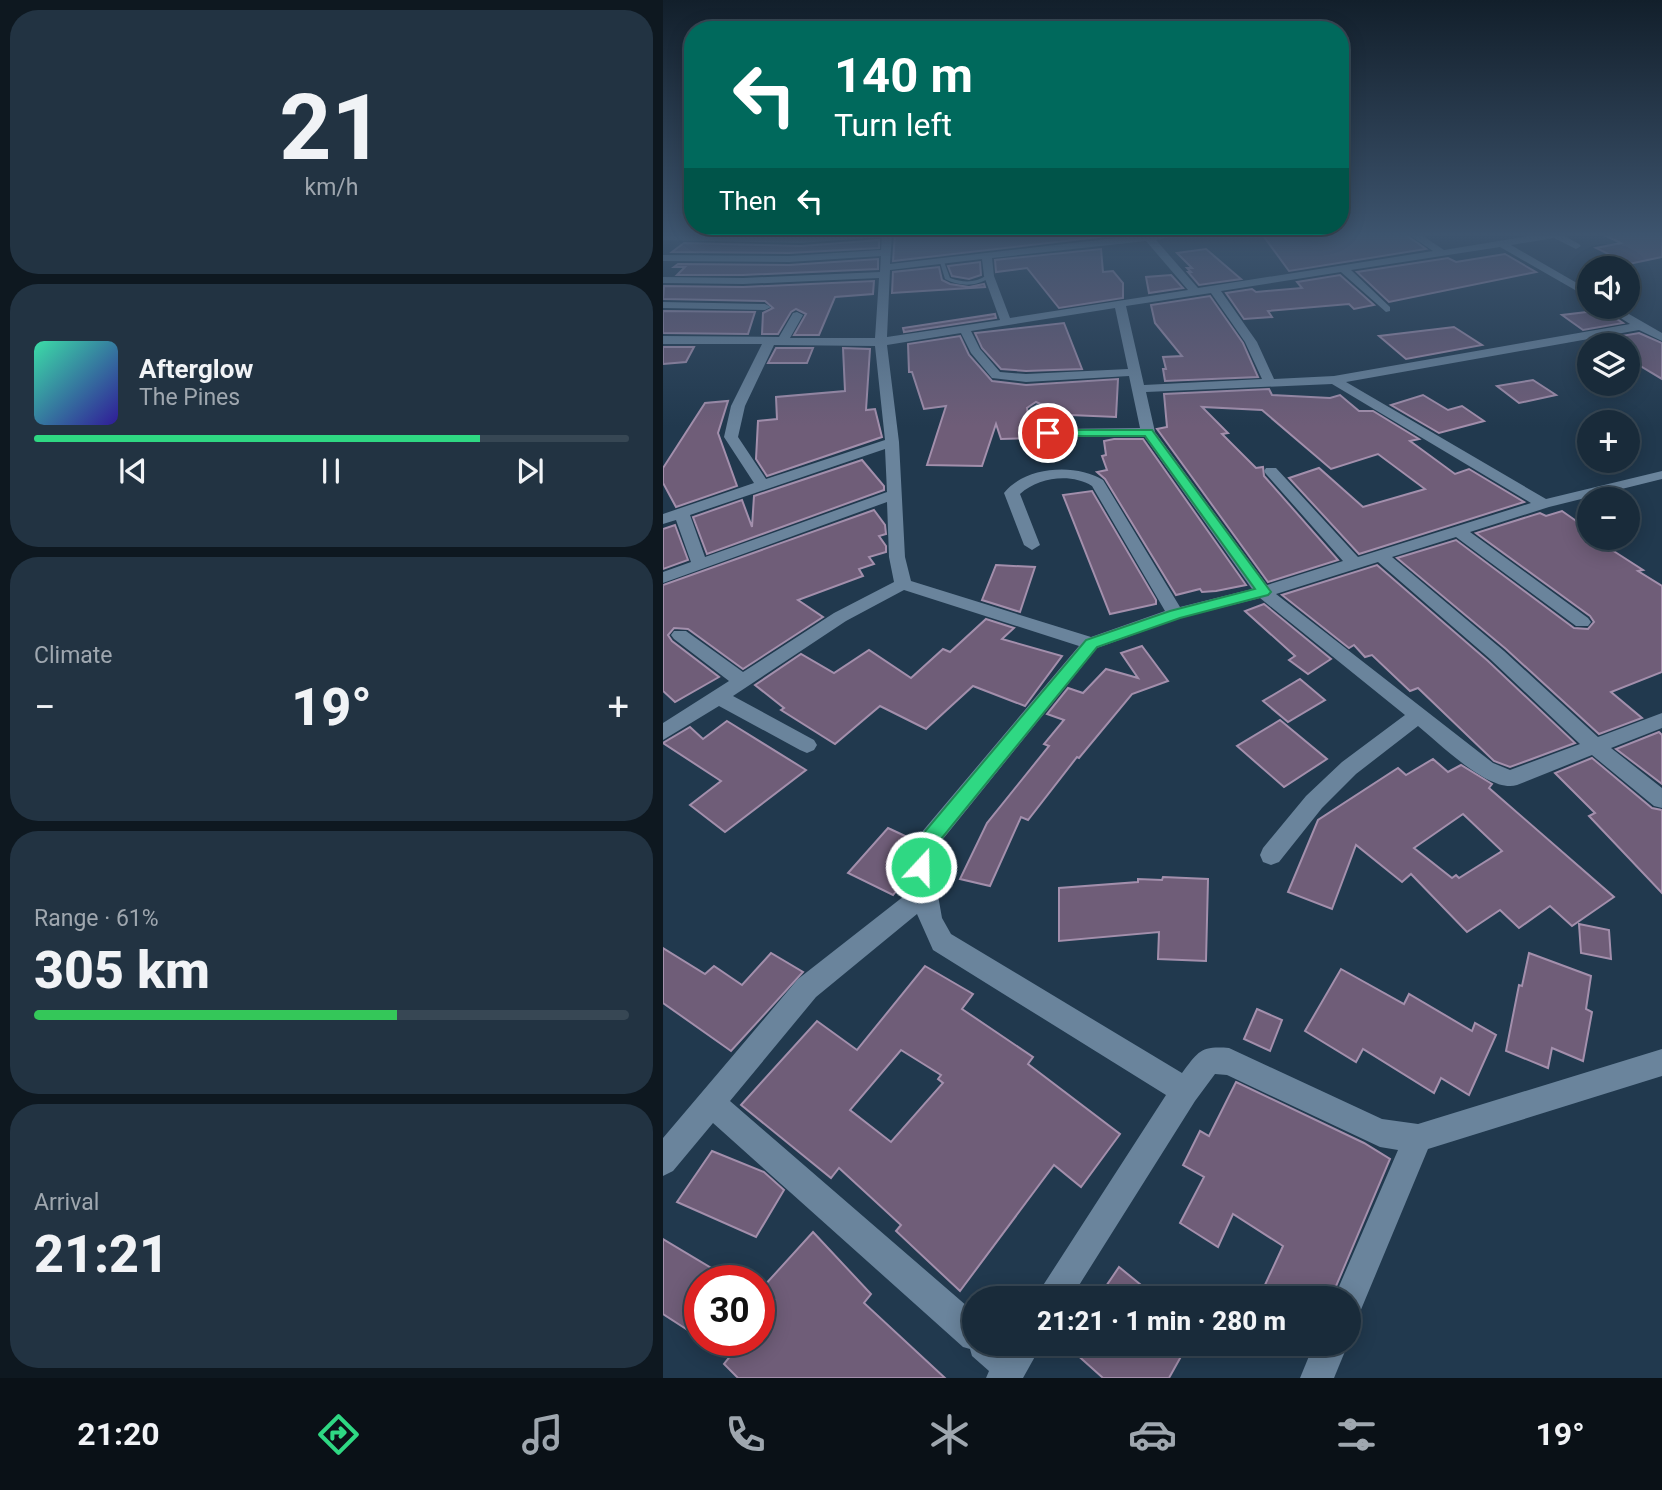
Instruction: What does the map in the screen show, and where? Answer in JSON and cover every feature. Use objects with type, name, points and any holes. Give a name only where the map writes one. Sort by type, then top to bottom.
[{"type":"street","points":[[884,298],[881,342],[892,442],[892,495],[897,557],[903,584]]},
{"type":"street","points":[[997,298],[1007,324]]},
{"type":"street","points":[[663,340],[881,342],[1165,298]]},
{"type":"street","points":[[1221,298],[1251,342],[1270,383]]},
{"type":"street","points":[[1375,298],[1386,309]]},
{"type":"street","points":[[663,305],[765,307]]},
{"type":"street","points":[[1120,306],[1148,432],[1263,592],[1486,769],[1510,779],[1662,720]]},
{"type":"street","points":[[762,484],[731,437],[738,406],[775,342],[797,315]]},
{"type":"street","points":[[1629,319],[1662,338]]},
{"type":"street","points":[[1137,389],[1334,380],[1641,326]]},
{"type":"street","points":[[965,330],[975,350],[996,375],[1026,378],[1133,372]]},
{"type":"street","points":[[1334,380],[1544,504]]},
{"type":"street","points":[[1037,408],[1038,428],[1048,433],[1148,432]]},
{"type":"street","points":[[700,565],[668,516],[892,442]]},
{"type":"street","points":[[1271,471],[1354,563]]},
{"type":"street","points":[[1032,545],[1012,493],[1017,486],[1026,481],[1082,475],[1098,483],[1175,614]]},
{"type":"street","points":[[1185,1091],[942,942],[930,919],[921,867],[929,840],[1091,644],[1175,614],[1263,592],[1544,504],[1662,475]]},
{"type":"street","points":[[663,578],[892,495]]},
{"type":"street","points":[[1458,531],[1582,622]]},
{"type":"street","points":[[1380,555],[1497,655],[1595,746],[1662,800]]},
{"type":"street","points":[[663,733],[840,617],[903,584],[1091,644]]},
{"type":"street","points":[[680,635],[741,680]]},
{"type":"street","points":[[718,697],[807,745]]},
{"type":"street","points":[[1271,855],[1314,802],[1350,768],[1419,715]]},
{"type":"street","points":[[663,1161],[807,988],[926,893]]},
{"type":"street","points":[[1061,1286],[1185,1091],[1209,1060],[1229,1062],[1380,1133],[1418,1138],[1662,1062]]},
{"type":"street","points":[[711,1103],[962,1324]]},
{"type":"street","points":[[1355,1286],[1418,1138]]},
{"type":"street","points":[[1316,1378],[1326,1356]]},
{"type":"building","points":[[834,298],[819,335],[794,335],[806,314],[796,309],[791,312],[778,334],[762,334],[763,313],[773,308],[765,301],[663,299]]},
{"type":"building","points":[[1051,298],[1121,298],[1059,308]]},
{"type":"building","points":[[1212,298],[1243,343],[1258,377],[1165,381],[1163,357],[1182,356],[1155,323],[1151,305]]},
{"type":"building","points":[[1230,298],[1366,298],[1374,305],[1354,309],[1349,304],[1268,311],[1272,317],[1244,319]]},
{"type":"building","points":[[1385,298],[1407,298],[1389,302]]},
{"type":"building","points":[[663,311],[755,312],[748,334],[663,333]]},
{"type":"building","points":[[1577,313],[1577,319],[1617,319],[1623,323],[1583,330],[1562,315]]},
{"type":"building","points":[[995,314],[996,318],[904,332],[903,328]]},
{"type":"building","points":[[1064,323],[1082,369],[1001,369],[982,348],[975,333]]},
{"type":"building","points":[[1454,327],[1482,345],[1406,359],[1379,336]]},
{"type":"building","points":[[1640,333],[1662,343],[1662,379],[1640,366]]},
{"type":"building","points":[[960,336],[969,355],[992,381],[1026,385],[1118,379],[1116,417],[1047,414],[1045,406],[1036,402],[1027,408],[1032,438],[1001,439],[996,424],[982,466],[927,465],[946,406],[924,409],[912,372],[909,372],[908,344]]},
{"type":"building","points":[[663,347],[694,347],[686,362],[663,364]]},
{"type":"building","points":[[776,348],[813,348],[807,363],[768,363]]},
{"type":"building","points":[[843,348],[870,349],[866,410],[875,409],[882,437],[767,476],[756,459],[758,421],[777,419],[776,397],[845,391]]},
{"type":"building","points":[[1533,380],[1556,395],[1519,403],[1497,386]]},
{"type":"building","points":[[1269,389],[1272,395],[1330,398],[1340,395],[1359,411],[1373,411],[1419,439],[1410,441],[1455,474],[1469,469],[1524,502],[1359,554],[1289,478],[1319,468],[1363,507],[1425,489],[1378,454],[1331,469],[1262,410],[1202,407],[1228,433],[1222,434],[1256,468],[1263,467],[1264,476],[1338,560],[1268,582],[1157,429],[1167,427],[1164,394]]},
{"type":"building","points":[[1423,395],[1448,410],[1462,406],[1484,421],[1439,433],[1391,405]]},
{"type":"building","points":[[728,401],[718,433],[737,486],[676,507],[663,483],[663,468],[705,403]]},
{"type":"building","points":[[1143,439],[1246,585],[1216,591],[1202,592],[1200,589],[1176,595],[1105,479],[1097,472],[1107,470],[1102,456],[1106,455],[1104,441]]},
{"type":"building","points":[[862,460],[884,486],[884,490],[707,554],[693,517],[742,500],[752,527],[754,496]]},
{"type":"building","points":[[1092,491],[1156,604],[1110,614],[1063,495]]},
{"type":"building","points":[[874,510],[885,525],[886,534],[879,536],[886,546],[886,552],[869,557],[874,564],[859,569],[863,576],[798,600],[823,617],[743,669],[688,629],[674,628],[668,635],[672,641],[719,677],[675,702],[663,691],[663,585]]},
{"type":"building","points":[[1562,511],[1577,522],[1577,550],[1612,550],[1662,586],[1662,672],[1611,692],[1642,718],[1599,734],[1506,649],[1397,558],[1456,540],[1574,628],[1588,629],[1594,622],[1590,616],[1476,533],[1540,513],[1546,516]]},
{"type":"building","points":[[675,525],[688,560],[663,569],[663,529]]},
{"type":"building","points":[[996,565],[1035,567],[1020,612],[982,600]]},
{"type":"building","points":[[1377,565],[1488,661],[1575,743],[1510,767],[1494,761],[1418,688],[1410,691],[1372,655],[1365,657],[1354,645],[1349,648],[1282,595]]},
{"type":"building","points":[[1264,604],[1331,659],[1308,674],[1289,660],[1295,656],[1245,611]]},
{"type":"building","points":[[986,619],[1014,628],[1002,639],[1062,656],[1025,706],[973,686],[926,729],[880,706],[835,744],[781,710],[784,708],[755,685],[801,654],[834,673],[869,650],[911,678],[943,649],[950,652]]},
{"type":"building","points":[[1142,646],[1168,681],[1132,694],[1079,758],[1077,757],[1028,820],[1021,817],[990,886],[960,879],[987,823],[1049,746],[1044,744],[1064,720],[1047,714],[1068,688],[1083,693],[1106,669],[1138,678],[1121,653]]},
{"type":"building","points":[[1300,679],[1325,700],[1288,722],[1263,701]]},
{"type":"building","points":[[1280,720],[1327,759],[1284,787],[1237,746]]},
{"type":"building","points":[[727,721],[806,770],[725,832],[690,805],[721,781],[663,743],[690,727],[703,739]]},
{"type":"building","points":[[1659,732],[1662,735],[1662,784],[1616,749]]},
{"type":"building","points":[[1592,758],[1652,808],[1662,810],[1662,893],[1589,816],[1595,813],[1555,773]]},
{"type":"building","points":[[1433,759],[1448,772],[1461,765],[1492,784],[1489,788],[1614,897],[1572,926],[1550,906],[1519,928],[1500,910],[1467,932],[1411,874],[1402,882],[1356,845],[1332,909],[1288,892],[1318,820],[1398,768],[1406,775]],"holes":[[[1463,814],[1502,851],[1459,878],[1456,875],[1452,878],[1414,848]]]},
{"type":"building","points":[[888,828],[916,841],[904,865],[908,876],[893,895],[848,873]]},
{"type":"building","points":[[1163,877],[1208,879],[1206,961],[1158,959],[1159,932],[1059,941],[1059,888],[1138,882],[1138,879],[1162,880]]},
{"type":"building","points":[[1579,924],[1609,930],[1611,959],[1581,953]]},
{"type":"building","points":[[663,948],[705,974],[714,966],[742,985],[771,953],[803,972],[731,1051],[663,1003]]},
{"type":"building","points":[[1529,953],[1591,976],[1586,1009],[1592,1012],[1583,1061],[1552,1048],[1548,1068],[1506,1051],[1519,985],[1522,986]]},
{"type":"building","points":[[925,966],[973,994],[962,1009],[1033,1057],[1028,1064],[1120,1134],[1081,1187],[1054,1165],[960,1291],[896,1231],[901,1225],[839,1168],[831,1178],[741,1105],[817,1021],[857,1050]],"holes":[[[901,1050],[941,1075],[938,1079],[943,1083],[891,1142],[850,1110]]]},
{"type":"building","points":[[1341,969],[1404,1004],[1409,994],[1472,1031],[1475,1023],[1496,1035],[1469,1095],[1441,1078],[1434,1093],[1363,1049],[1356,1062],[1305,1031]]},
{"type":"building","points":[[1257,1009],[1282,1020],[1270,1051],[1244,1039]]},
{"type":"building","points":[[1236,1082],[1364,1143],[1390,1159],[1336,1286],[1264,1286],[1283,1246],[1233,1214],[1218,1247],[1180,1223],[1204,1177],[1183,1165],[1200,1131],[1209,1136]]},
{"type":"building","points":[[712,1151],[764,1172],[784,1190],[756,1237],[677,1202]]},
{"type":"building","points":[[813,1232],[871,1294],[864,1303],[945,1378],[738,1378],[724,1364],[730,1356],[775,1356],[775,1274]]},
{"type":"building","points":[[663,1239],[706,1265],[684,1265],[684,1328],[663,1314]]},
{"type":"building","points":[[1119,1267],[1142,1286],[1106,1286]]},
{"type":"building","points":[[1078,1356],[1181,1356],[1169,1378],[1103,1378]]},
{"type":"route","points":[[921,867],[929,840],[1091,644],[1175,614],[1263,592],[1148,432],[1048,433]]}]
